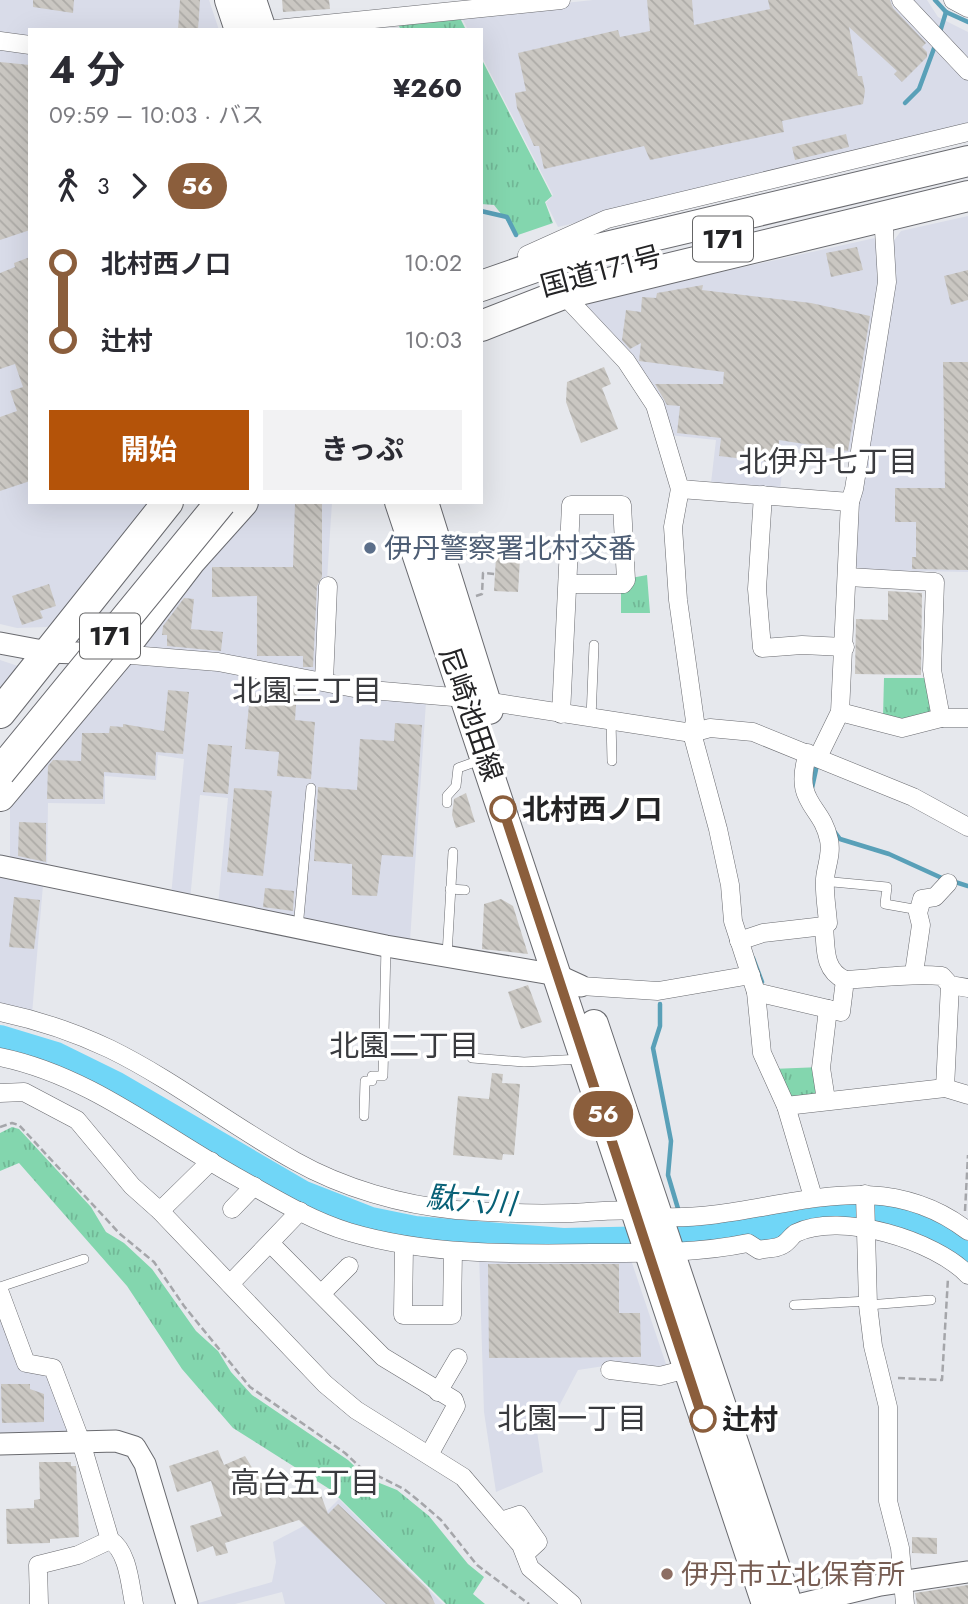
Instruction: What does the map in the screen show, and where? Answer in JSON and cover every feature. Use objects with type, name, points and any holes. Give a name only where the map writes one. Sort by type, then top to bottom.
[{"type":"highway","name":"171","points":[[483,268],[609,227],[968,146]]},
{"type":"highway","name":"国道171号","points":[[483,285],[564,257],[968,161]]},
{"type":"highway","name":"国道171号","points":[[483,307],[569,275],[968,182]]},
{"type":"highway","name":"171","points":[[483,325],[563,294],[666,266],[876,225],[968,196]]},
{"type":"highway","name":"171","points":[[0,713],[166,504]]},
{"type":"highway","name":"171","points":[[0,744],[192,504]]},
{"type":"highway","name":"171","points":[[0,772],[219,504]]},
{"type":"highway","name":"171","points":[[0,796],[119,654],[191,560],[241,504]]},
{"type":"main road","points":[[229,0],[238,28]]},
{"type":"main road","points":[[253,0],[263,28]]},
{"type":"main road","name":"尼崎池田線","points":[[400,504],[476,700],[660,1253],[788,1604]]},
{"type":"main road","name":"尼崎池田線","points":[[425,504],[476,700],[486,758],[569,981],[585,1059],[647,1214]]},
{"type":"main road","name":"尼崎池田線","points":[[660,1253],[687,1369],[766,1604]]},
{"type":"street","points":[[284,28],[561,0]]},
{"type":"street","points":[[901,0],[968,71]]},
{"type":"street","points":[[953,0],[968,8]]},
{"type":"street","points":[[0,41],[28,45]]},
{"type":"street","points":[[527,255],[607,219],[968,132]]},
{"type":"street","points":[[739,941],[763,933],[824,926],[828,923],[825,877],[830,854],[829,838],[805,798],[804,780],[813,755],[840,712],[850,502],[887,282],[876,225],[968,210]]},
{"type":"street","points":[[563,294],[626,360],[654,405],[680,489],[673,527],[678,600],[695,721],[692,733],[718,829],[739,941],[756,992],[762,1053],[786,1106],[813,1197]]},
{"type":"street","points":[[680,489],[850,502]]},
{"type":"street","points":[[763,495],[757,589],[762,648],[845,647]]},
{"type":"street","points":[[561,714],[571,505],[622,505],[626,580],[623,584],[568,584]]},
{"type":"street","points":[[848,576],[935,582],[932,670],[941,718]]},
{"type":"street","points":[[324,681],[331,596]]},
{"type":"street","points":[[0,643],[48,652],[119,654],[218,662],[359,689],[476,700],[692,733],[710,728],[753,732],[913,797],[968,827]]},
{"type":"street","points":[[840,712],[902,728],[941,718],[968,718]]},
{"type":"street","points":[[0,866],[569,981],[658,991],[751,975]]},
{"type":"street","points":[[914,973],[922,899],[935,897],[948,883]]},
{"type":"street","points":[[824,926],[828,962],[834,975],[845,980],[903,977],[914,973],[942,976],[959,987],[945,1088]]},
{"type":"street","points":[[756,992],[841,1012],[845,980]]},
{"type":"street","points":[[826,1100],[821,1068],[828,1009]]},
{"type":"street","points":[[0,1012],[70,1032],[111,1050],[295,1161],[334,1180],[374,1193],[455,1210],[647,1214],[736,1212],[813,1197],[865,1194],[907,1200],[942,1214],[966,1229]]},
{"type":"street","points":[[0,1057],[27,1062],[100,1093],[211,1161],[300,1211],[346,1231],[404,1246],[453,1251],[660,1253],[748,1243],[759,1250],[782,1246],[796,1233],[819,1228],[866,1230],[908,1239],[949,1261],[968,1275]]},
{"type":"street","points":[[786,1106],[945,1088],[968,1095]]},
{"type":"street","points":[[0,1093],[24,1091],[76,1120],[132,1186],[160,1211],[326,1384],[356,1410],[463,1477],[501,1521],[525,1555],[530,1568],[572,1604]]},
{"type":"street","points":[[160,1211],[211,1161]]},
{"type":"street","points":[[232,1209],[254,1186]]},
{"type":"street","points":[[865,1194],[868,1303],[880,1378],[888,1407],[888,1501],[900,1548],[904,1594]]},
{"type":"street","points":[[230,1284],[300,1211]]},
{"type":"street","points":[[271,1244],[383,1357],[454,1400],[456,1406],[429,1455]]},
{"type":"street","points":[[404,1246],[403,1318],[452,1315],[453,1251]]},
{"type":"street","points":[[322,1293],[349,1266]]},
{"type":"street","points":[[0,1293],[21,1356],[26,1363],[53,1368],[81,1442],[110,1539],[117,1544],[126,1567],[134,1604]]},
{"type":"street","points":[[439,1392],[458,1358]]},
{"type":"street","points":[[610,1370],[660,1376],[687,1369]]},
{"type":"street","points":[[0,1444],[124,1441],[140,1454],[187,1604]]},
{"type":"street","points":[[39,1604],[32,1565],[78,1555],[110,1539]]},
{"type":"street","points":[[803,1604],[880,1585],[904,1594],[968,1572]]},
{"type":"lane","points":[[591,718],[594,645]]},
{"type":"lane","points":[[611,721],[612,761]]},
{"type":"lane","points":[[447,803],[447,796],[456,786],[458,768],[486,758]]},
{"type":"lane","points":[[298,928],[311,788]]},
{"type":"lane","points":[[447,957],[453,852]]},
{"type":"lane","points":[[825,877],[833,882],[887,887],[885,904],[919,910]]},
{"type":"lane","points":[[450,888],[466,890]]},
{"type":"lane","points":[[364,1116],[365,1081],[372,1081],[373,1076],[383,1076],[386,946]]},
{"type":"lane","points":[[472,1058],[483,1064],[585,1059]]},
{"type":"lane","points":[[0,1287],[84,1259]]},
{"type":"lane","points":[[794,1305],[931,1300]]},
{"type":"path","points":[[469,598],[482,594],[483,573],[495,574]]},
{"type":"path","points":[[0,1127],[12,1123],[19,1125],[120,1234],[154,1262],[184,1307],[250,1387],[338,1447],[360,1467],[404,1489],[441,1520],[477,1565],[529,1604]]},
{"type":"path","points":[[966,1229],[968,1154]]},
{"type":"path","points":[[880,1378],[942,1380],[949,1261]]},
{"type":"shaded area","points":[[0,0],[209,0],[218,28],[28,28],[28,42],[0,38]]},
{"type":"shaded area","points":[[593,0],[927,0],[938,17],[968,32],[968,129],[558,227],[546,203],[553,195],[483,59],[483,28],[467,28],[460,14]]},
{"type":"shaded area","points":[[0,45],[28,49],[28,504],[158,504],[60,624],[17,628],[0,624]]},
{"type":"shaded area","points":[[968,216],[968,572],[860,570],[855,565],[859,504],[892,243],[901,231]]},
{"type":"shaded area","points":[[875,238],[880,243],[881,281],[854,456],[785,447],[780,490],[711,483],[716,440],[668,435],[586,307],[590,301]]},
{"type":"shaded area","points":[[258,504],[332,504],[321,673],[135,651],[184,588]]},
{"type":"shaded area","points":[[0,660],[18,666],[0,700]]},
{"type":"shaded area","points":[[126,662],[215,668],[426,702],[410,941],[218,906],[228,798],[200,795],[190,900],[171,896],[184,759],[158,755],[156,780],[105,776],[105,804],[48,803],[47,871],[10,865],[10,807]]},
{"type":"shaded area","points":[[0,877],[43,885],[32,1014],[0,1006]]},
{"type":"shaded area","points":[[479,1254],[629,1254],[668,1370],[617,1364],[578,1370],[556,1412],[534,1411],[543,1472],[496,1492],[484,1412]]},
{"type":"shaded area","points":[[0,1308],[18,1357],[49,1372],[68,1432],[0,1433]]},
{"type":"shaded area","points":[[339,1499],[443,1604],[285,1604],[282,1592],[235,1604],[195,1604],[272,1582],[276,1562],[273,1542],[321,1517]]},
{"type":"green space","points":[[458,14],[465,28],[400,28],[395,19]]},
{"type":"green space","points":[[483,62],[552,196],[545,202],[553,223],[518,235],[494,205],[483,204]]},
{"type":"green space","points":[[647,575],[650,613],[621,613],[621,590],[631,590],[631,578]]},
{"type":"green space","points":[[884,678],[927,678],[933,709],[928,717],[898,722],[883,717]]},
{"type":"green space","points":[[821,1067],[823,1094],[787,1102],[772,1069]]},
{"type":"green space","points":[[12,1127],[19,1129],[91,1207],[106,1232],[124,1243],[152,1269],[196,1331],[218,1351],[231,1372],[252,1395],[348,1460],[367,1478],[397,1490],[429,1516],[468,1564],[484,1577],[473,1594],[485,1604],[446,1604],[331,1490],[233,1428],[182,1369],[127,1286],[19,1163],[0,1171],[0,1133]]},
{"type":"building","points":[[33,0],[74,0],[73,13],[33,7]]},
{"type":"building","points":[[180,0],[200,0],[198,28],[178,28]]},
{"type":"building","points":[[282,0],[329,0],[330,9],[283,12]]},
{"type":"building","points":[[647,0],[692,0],[694,25],[770,9],[768,0],[890,0],[893,8],[926,43],[922,47],[927,52],[927,57],[902,82],[894,74],[897,71],[849,27],[858,76],[862,76],[865,91],[863,104],[782,121],[784,132],[650,160],[644,146],[544,169],[539,146],[534,146],[517,108],[515,93],[526,91],[518,53],[618,30],[620,37],[650,31]]},
{"type":"building","points":[[0,62],[28,65],[28,231],[0,240]]},
{"type":"building","points":[[846,134],[849,147],[795,160],[792,147]]},
{"type":"building","points":[[857,247],[863,270],[831,277],[826,253]]},
{"type":"building","points":[[28,258],[28,482],[0,491],[0,417],[17,411],[10,391],[23,387],[15,364],[0,369],[0,273],[15,267],[14,263]]},
{"type":"building","points":[[968,270],[968,300],[951,305],[944,276]]},
{"type":"building","points":[[703,285],[702,290],[811,303],[870,316],[848,451],[779,440],[778,463],[719,456],[721,438],[677,433],[680,406],[667,405],[655,384],[723,384],[724,372],[639,361],[641,343],[630,349],[622,340],[626,310],[641,312],[642,297],[656,298],[657,293]]},
{"type":"building","points":[[943,362],[968,362],[968,570],[912,569],[912,557],[916,557],[916,522],[895,522],[895,488],[945,488]]},
{"type":"building","points":[[604,367],[611,384],[602,388],[618,429],[581,443],[566,402],[567,382]]},
{"type":"building","points":[[295,504],[322,504],[322,577],[317,586],[313,667],[303,667],[303,656],[257,656],[257,596],[212,597],[212,567],[293,567]]},
{"type":"building","points":[[496,557],[520,559],[518,592],[494,591]]},
{"type":"building","points":[[49,584],[56,606],[40,611],[43,618],[22,625],[12,596]]},
{"type":"building","points":[[888,591],[922,593],[921,675],[855,674],[856,619],[888,620]]},
{"type":"building","points":[[184,598],[194,599],[191,629],[223,632],[221,651],[167,646],[167,635],[162,635],[163,626]]},
{"type":"building","points":[[284,687],[297,689],[295,720],[315,722],[311,779],[277,776],[279,752],[245,749],[250,693],[283,696]]},
{"type":"building","points":[[168,690],[189,692],[183,754],[156,752],[155,776],[104,772],[103,799],[47,799],[48,766],[53,760],[81,761],[82,733],[109,733],[110,726],[123,727],[123,724],[164,731]]},
{"type":"building","points":[[395,723],[422,725],[413,857],[382,855],[377,896],[352,895],[352,864],[314,861],[318,787],[357,790],[360,739],[394,741]]},
{"type":"building","points":[[208,744],[232,746],[228,794],[203,792]]},
{"type":"building","points":[[234,788],[272,791],[263,876],[227,872]]},
{"type":"building","points":[[466,793],[475,822],[456,828],[452,815],[454,799]]},
{"type":"building","points":[[19,822],[46,823],[46,862],[18,856]]},
{"type":"building","points":[[265,888],[294,891],[293,911],[263,907]]},
{"type":"building","points":[[14,897],[40,900],[34,949],[9,947]]},
{"type":"building","points":[[501,899],[513,906],[528,954],[482,949],[484,904]]},
{"type":"building","points":[[528,985],[542,1022],[521,1029],[508,992]]},
{"type":"building","points":[[492,1073],[503,1074],[502,1083],[520,1084],[514,1155],[503,1154],[502,1160],[453,1155],[458,1096],[489,1099]]},
{"type":"building","points":[[488,1264],[619,1264],[619,1313],[640,1313],[641,1357],[489,1358]]},
{"type":"building","points":[[1,1384],[30,1384],[30,1389],[44,1394],[44,1422],[2,1423]]},
{"type":"building","points":[[218,1450],[224,1465],[245,1456],[257,1476],[273,1472],[279,1494],[312,1494],[313,1497],[321,1495],[328,1514],[338,1504],[428,1589],[435,1604],[386,1604],[299,1520],[225,1543],[228,1553],[216,1556],[213,1546],[197,1552],[190,1526],[222,1516],[211,1481],[177,1492],[169,1466]]},
{"type":"building","points":[[39,1462],[71,1462],[71,1466],[76,1466],[79,1537],[50,1539],[50,1543],[7,1544],[6,1509],[34,1508],[34,1500],[40,1499]]},
{"type":"building","points":[[912,1537],[937,1538],[937,1554],[912,1553]]},
{"type":"building","points":[[968,1585],[968,1604],[917,1604],[915,1593]]},
{"type":"waterway","points":[[935,0],[946,12],[968,22]]},
{"type":"waterway","points":[[939,35],[946,12]]},
{"type":"waterway","points":[[905,103],[919,89],[936,43]]},
{"type":"waterway","points":[[483,211],[507,217],[516,235]]},
{"type":"waterway","points":[[812,788],[817,765]]},
{"type":"waterway","points":[[834,831],[840,839],[889,854],[944,879]]},
{"type":"waterway","points":[[952,881],[968,886]]},
{"type":"waterway","points":[[753,958],[762,982]]},
{"type":"waterway","points":[[660,1004],[660,1026],[653,1048],[671,1141],[668,1175],[679,1212]]},
{"type":"waterway","name":"駄六川","points":[[0,1038],[56,1055],[117,1085],[302,1193],[371,1220],[415,1229],[563,1241],[703,1238],[850,1215],[866,1215],[897,1221],[928,1232],[968,1258]]},
{"type":"waterway","points":[[821,1202],[826,1218]]},
{"type":"waterway","points":[[682,1220],[688,1237]]},
{"type":"bus line","name":"56","points":[[503,809],[703,1419]]},
{"type":"place","name":"伊丹警察署北村交番","points":[[370,548]]},
{"type":"place","name":"北村西ノ口","points":[[503,809]]},
{"type":"place","name":"辻村","points":[[703,1419]]},
{"type":"place","name":"伊丹市立北保育所","points":[[667,1574]]},
{"type":"district","name":"北伊丹七丁目","points":[[828,461]]},
{"type":"district","name":"北園三丁目","points":[[307,690]]},
{"type":"district","name":"北園二丁目","points":[[404,1045]]},
{"type":"district","name":"北園一丁目","points":[[572,1418]]},
{"type":"district","name":"高台五丁目","points":[[305,1482]]}]
